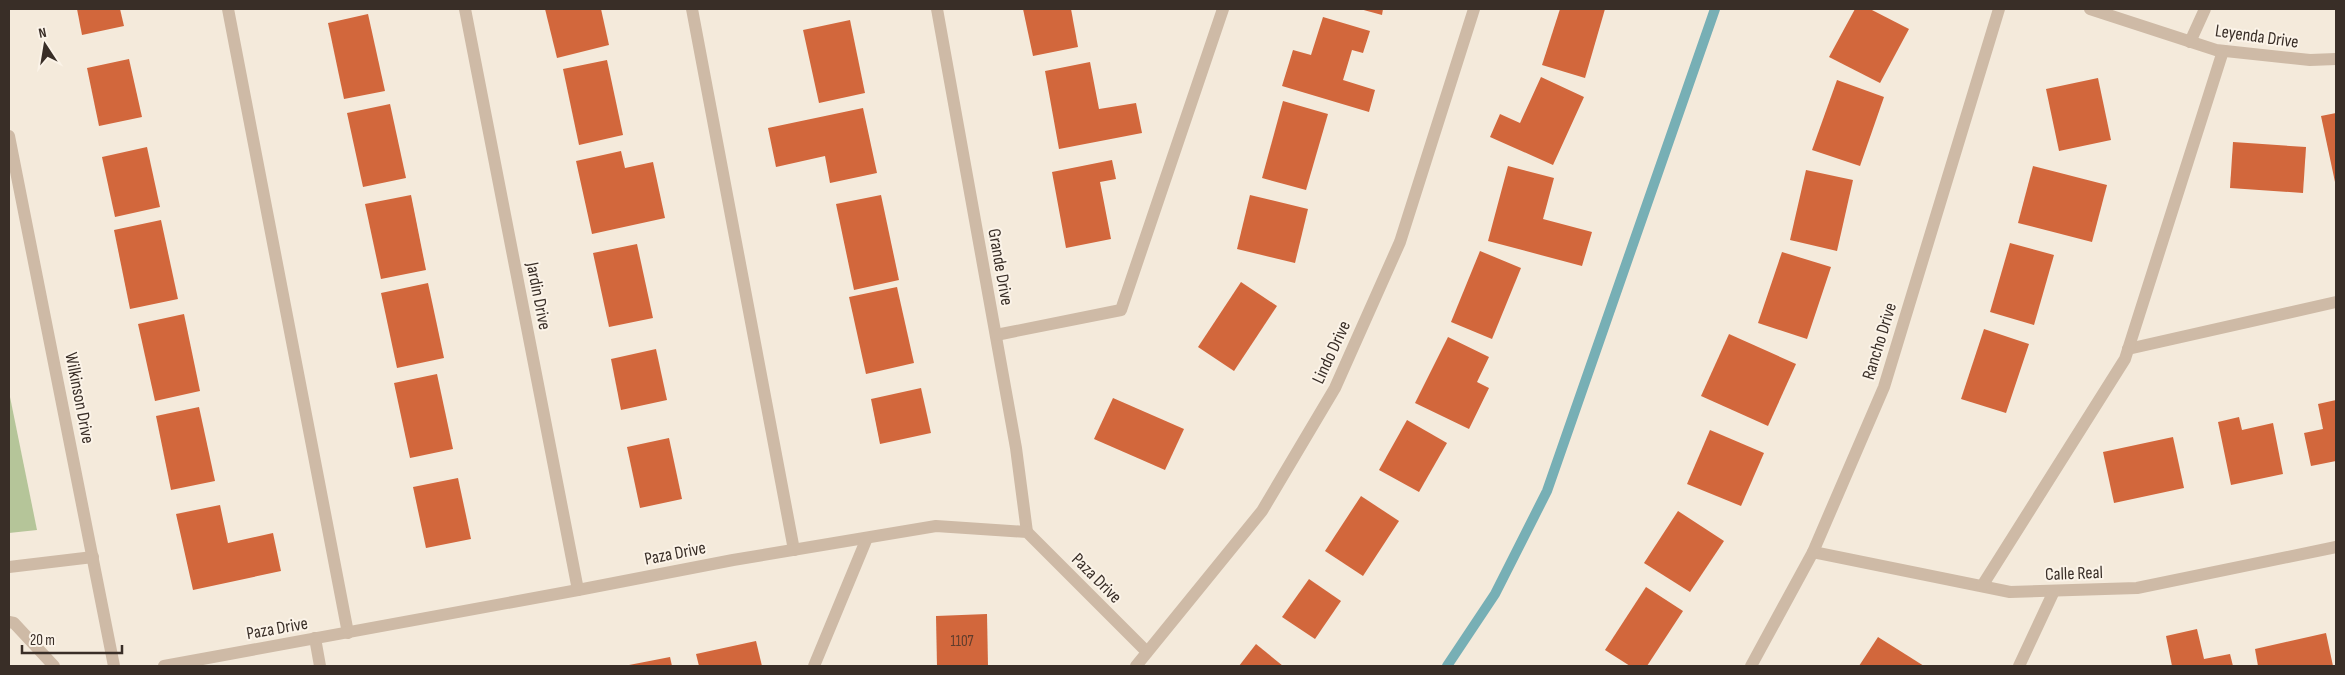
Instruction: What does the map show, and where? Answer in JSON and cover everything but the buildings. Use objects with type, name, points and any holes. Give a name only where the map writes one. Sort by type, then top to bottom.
[{"type":"street","points":[[228,9],[348,632]]},
{"type":"street","name":"Jardin Drive","points":[[465,9],[578,590]]},
{"type":"street","points":[[692,9],[794,550]]},
{"type":"street","name":"Grande Drive","points":[[937,9],[1016,448],[1027,532]]},
{"type":"street","points":[[996,335],[1121,310],[1223,9]]},
{"type":"street","name":"Lindo Drive","points":[[1136,666],[1262,510],[1335,388],[1400,242],[1474,9]]},
{"type":"street","name":"Rancho Drive","points":[[1751,666],[1813,552],[1884,387],[1999,9]]},
{"type":"street","name":"Leyenda Drive","points":[[2090,9],[2223,51],[2310,60],[2336,59]]},
{"type":"street","points":[[2190,42],[2205,9]]},
{"type":"street","points":[[1982,586],[2124,359],[2223,51]]},
{"type":"street","name":"Wilkinson Drive","points":[[9,136],[114,666]]},
{"type":"street","points":[[2128,348],[2336,302]]},
{"type":"street","name":"Paza Drive","points":[[164,666],[794,550],[936,526],[1027,532],[1147,652]]},
{"type":"street","points":[[814,666],[866,538]]},
{"type":"street","name":"Calle Real","points":[[1813,552],[2010,592],[2137,588],[2336,547]]},
{"type":"street","points":[[9,567],[93,557]]},
{"type":"street","points":[[2019,666],[2054,591]]},
{"type":"street","points":[[9,622],[14,624],[54,666]]},
{"type":"street","points":[[315,638],[320,666]]},
{"type":"green space","points":[[9,392],[37,530],[9,533]]},
{"type":"waterway","points":[[1447,666],[1495,594],[1547,491],[1715,9]]}]
